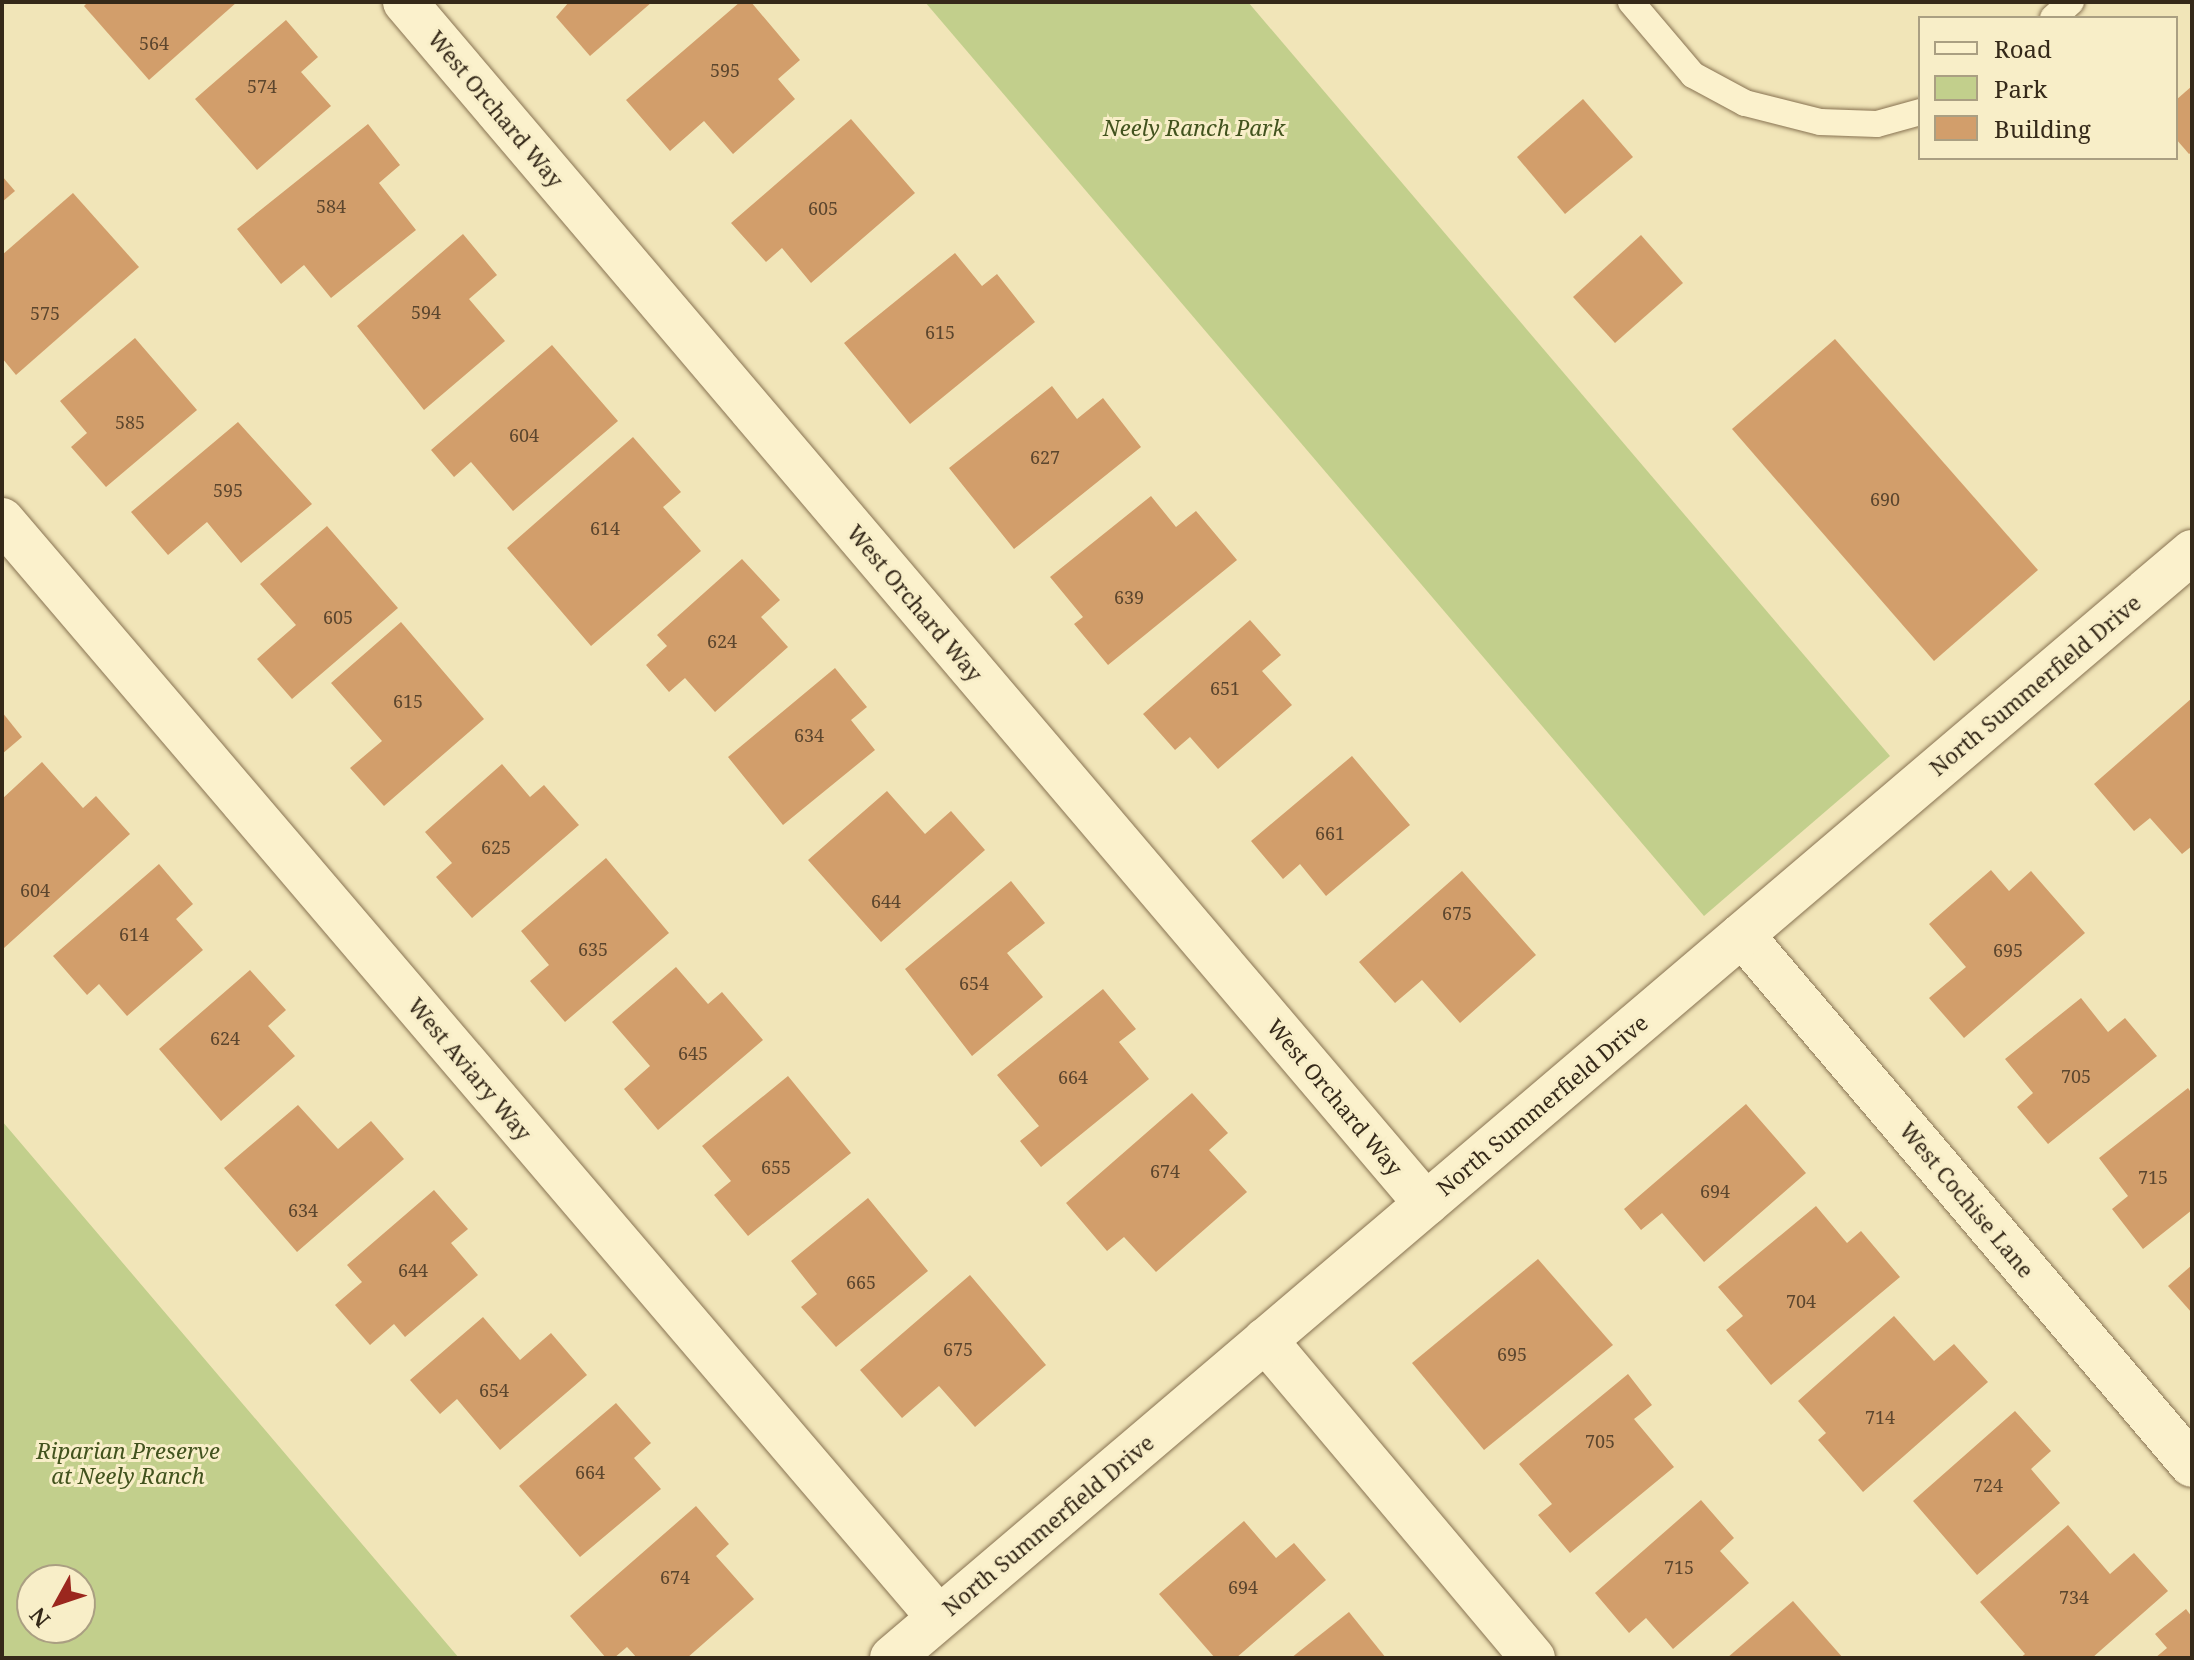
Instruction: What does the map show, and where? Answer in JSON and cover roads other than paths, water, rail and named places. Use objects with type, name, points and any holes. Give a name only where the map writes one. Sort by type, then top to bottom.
[{"type":"street","name":"West Orchard Way","points":[[405,2],[1426,1204]]},
{"type":"street","name":"West Aviary Way","points":[[2,520],[939,1618]]},
{"type":"street","name":"North Summerfield Drive","points":[[892,1658],[2192,552]]},
{"type":"street","name":"West Cochise Lane","points":[[1742,935],[2192,1465]]},
{"type":"street","points":[[1265,1340],[1533,1658]]},
{"type":"lane","points":[[1631,2],[1693,75],[1745,103],[1820,122],[1877,124],[1918,113]]},
{"type":"lane","points":[[2055,16],[2071,2]]},
{"type":"park label","name":"Neely Ranch Park","points":[[1194,128]]},
{"type":"park label","name":"Riparian Preserve at Neely Ranch","points":[[128,1462]]}]
